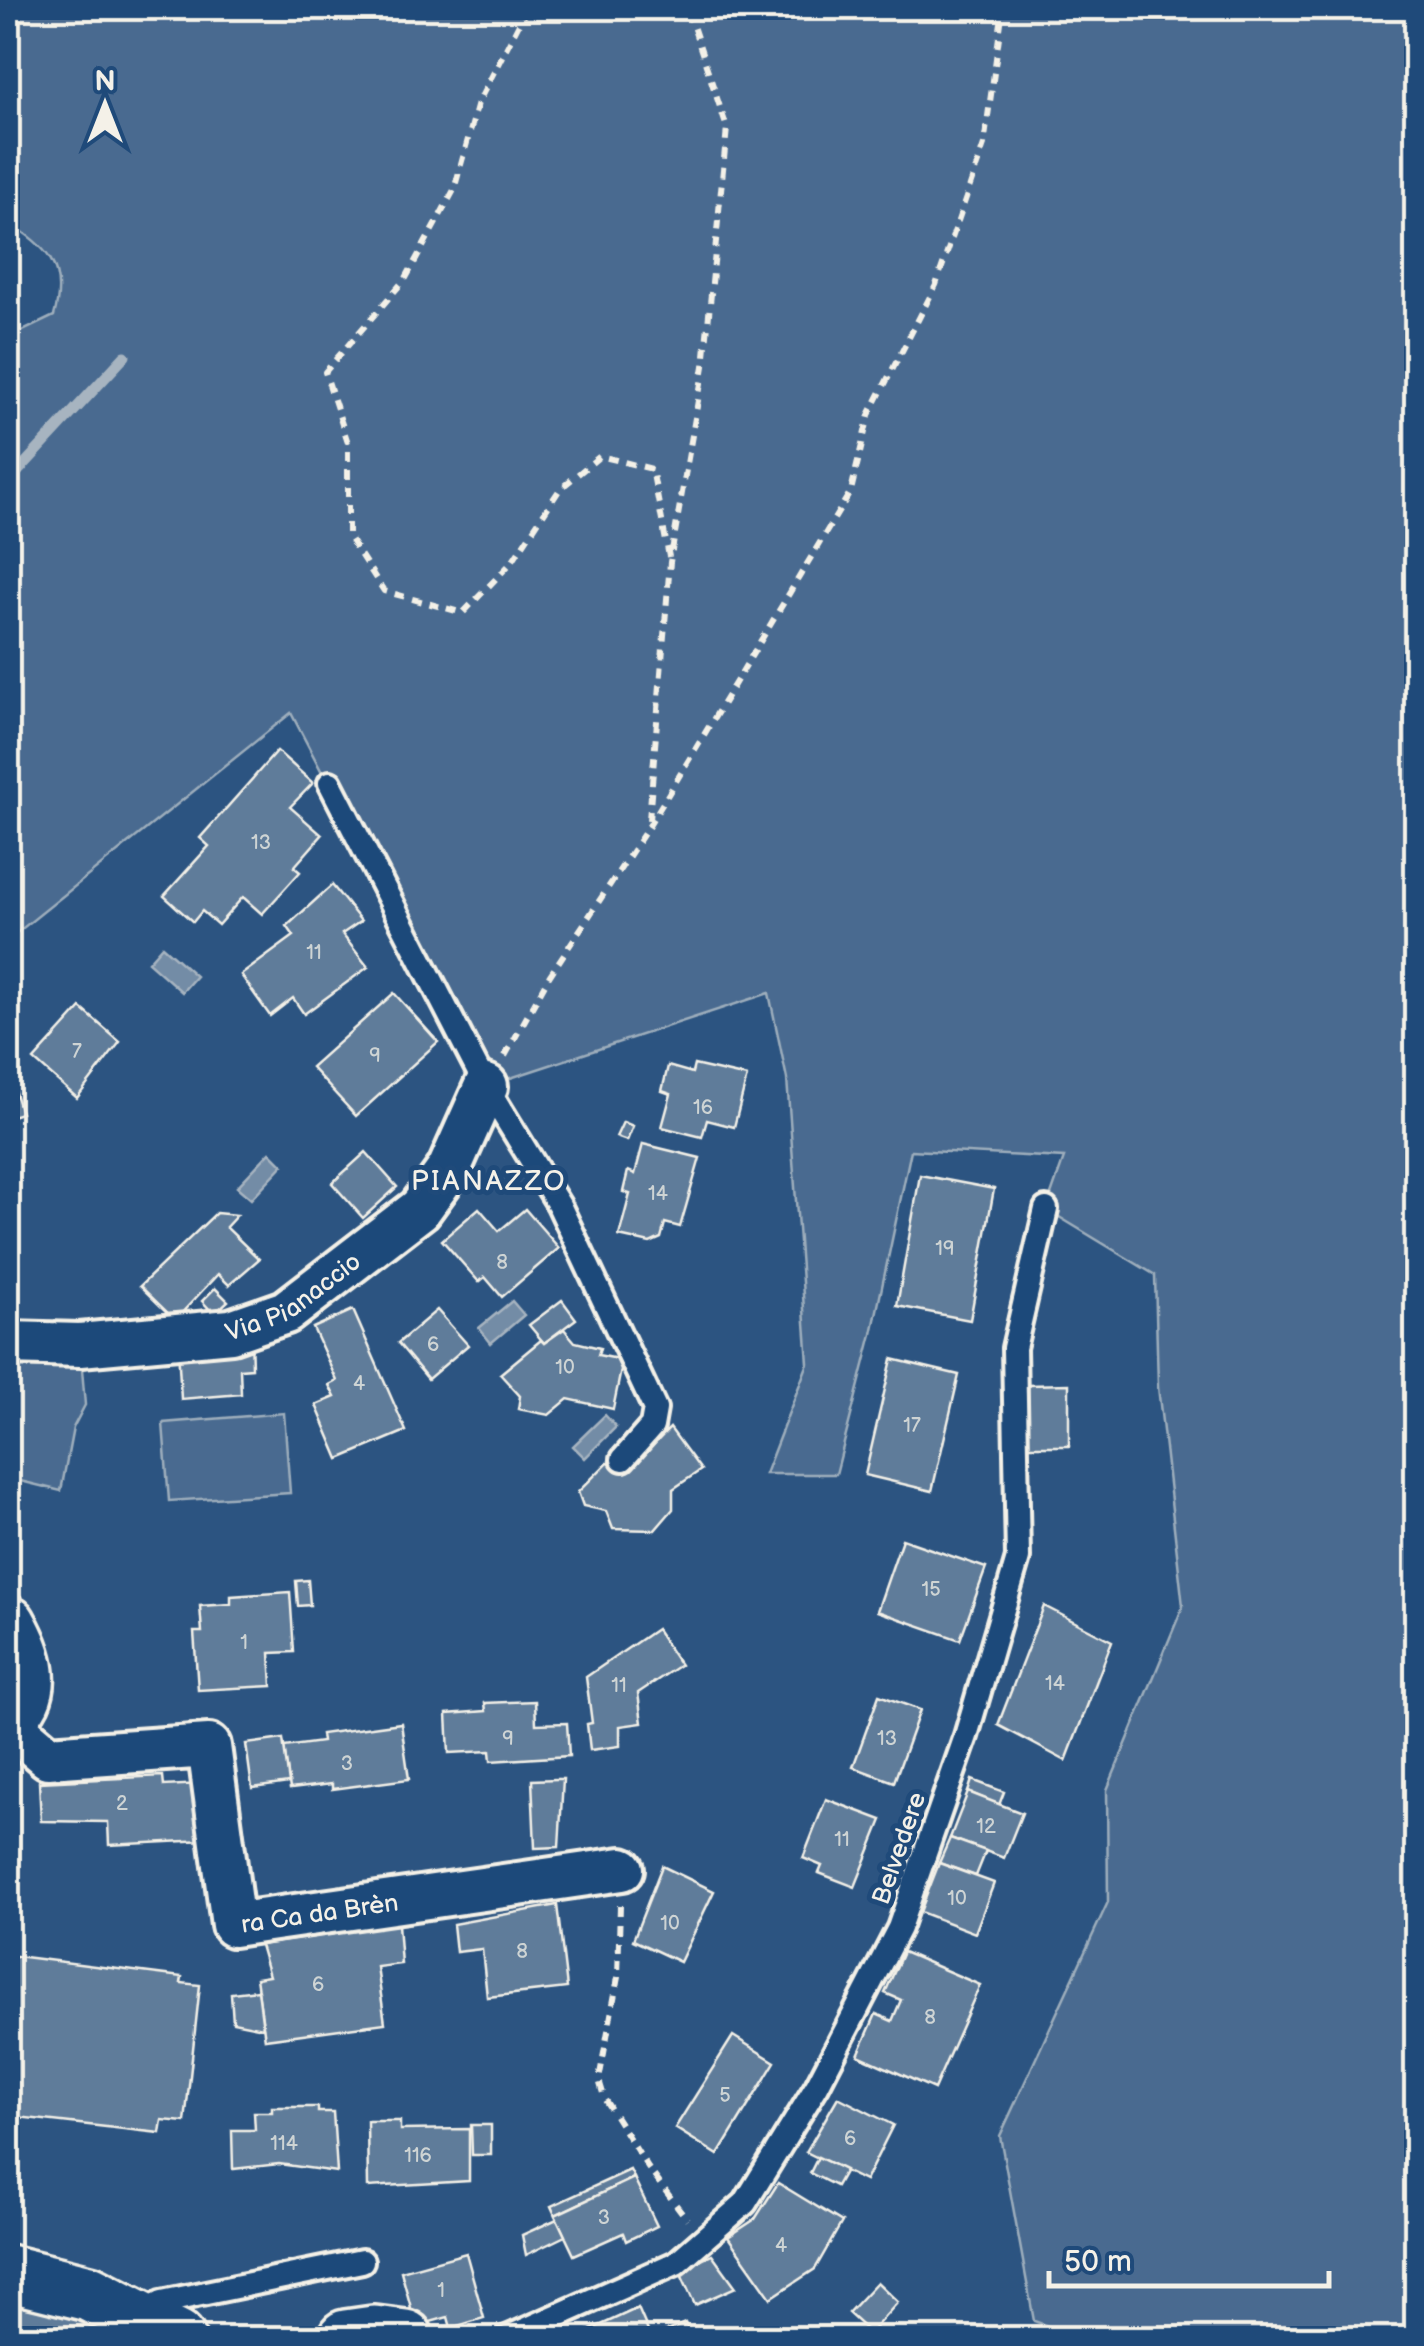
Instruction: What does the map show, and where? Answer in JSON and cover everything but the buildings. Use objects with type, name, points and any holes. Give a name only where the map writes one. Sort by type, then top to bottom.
[{"type":"street","name":"Via Pianaccio","points":[[8,1343],[80,1345],[230,1331],[286,1312],[420,1209],[449,1168],[486,1086]]},
{"type":"street","points":[[8,1624],[20,1647],[27,1674],[22,1700],[8,1720]]},
{"type":"street","name":"ra Ca da Brèn","points":[[8,1720],[48,1758],[209,1746],[233,1925],[622,1869]]},
{"type":"street","points":[[8,2272],[89,2294],[157,2327]]},
{"type":"street","points":[[346,2338],[374,2334],[405,2338]]},
{"type":"lane","points":[[330,783],[486,1086],[559,1205],[655,1410],[652,1426],[623,1459]]},
{"type":"lane","name":"Belvedere","points":[[507,2338],[676,2263],[745,2202],[788,2138],[899,1928],[966,1736],[1018,1558],[1014,1348],[1046,1209]]},
{"type":"lane","points":[[157,2327],[162,2302],[362,2261]]},
{"type":"path","points":[[527,8],[478,103],[454,190],[406,278],[325,372],[348,443],[348,536],[384,591],[462,612],[511,563],[560,489],[600,456],[652,470],[670,562]]},
{"type":"path","points":[[648,826],[670,562],[704,366],[727,128],[687,8]]},
{"type":"path","points":[[486,1086],[550,975],[648,826],[851,491],[869,415],[936,284],[984,145],[1003,8]]},
{"type":"path","points":[[622,1869],[618,1977],[599,2080],[605,2100],[648,2168],[705,2241]]},
{"type":"shaded area","points":[[8,8],[1416,8],[1416,2338],[1081,2338],[1034,2321],[1000,2136],[1108,1902],[1107,1790],[1183,1606],[1158,1387],[1155,1275],[1046,1209],[1064,1158],[911,1150],[872,1334],[836,1474],[765,1474],[808,1363],[787,1079],[769,993],[486,1086],[291,713],[8,940],[8,338],[54,316],[58,284],[56,271],[43,250],[8,222]]},
{"type":"shaded area","points":[[162,946],[196,976],[182,992],[148,962]]},
{"type":"shaded area","points":[[270,1152],[283,1165],[251,1199],[237,1187]]},
{"type":"shaded area","points":[[512,1301],[524,1315],[491,1343],[479,1328]]},
{"type":"shaded area","points":[[8,1343],[80,1345],[85,1405],[73,1428],[61,1491],[8,1478]]},
{"type":"shaded area","points":[[284,1413],[290,1493],[169,1501],[163,1423]]},
{"type":"shaded area","points":[[605,1415],[616,1427],[585,1458],[573,1446]]},
{"type":"waterway","points":[[8,482],[125,356]]},
{"type":"district","name":"PIANAZZO","points":[[489,1180]]}]
